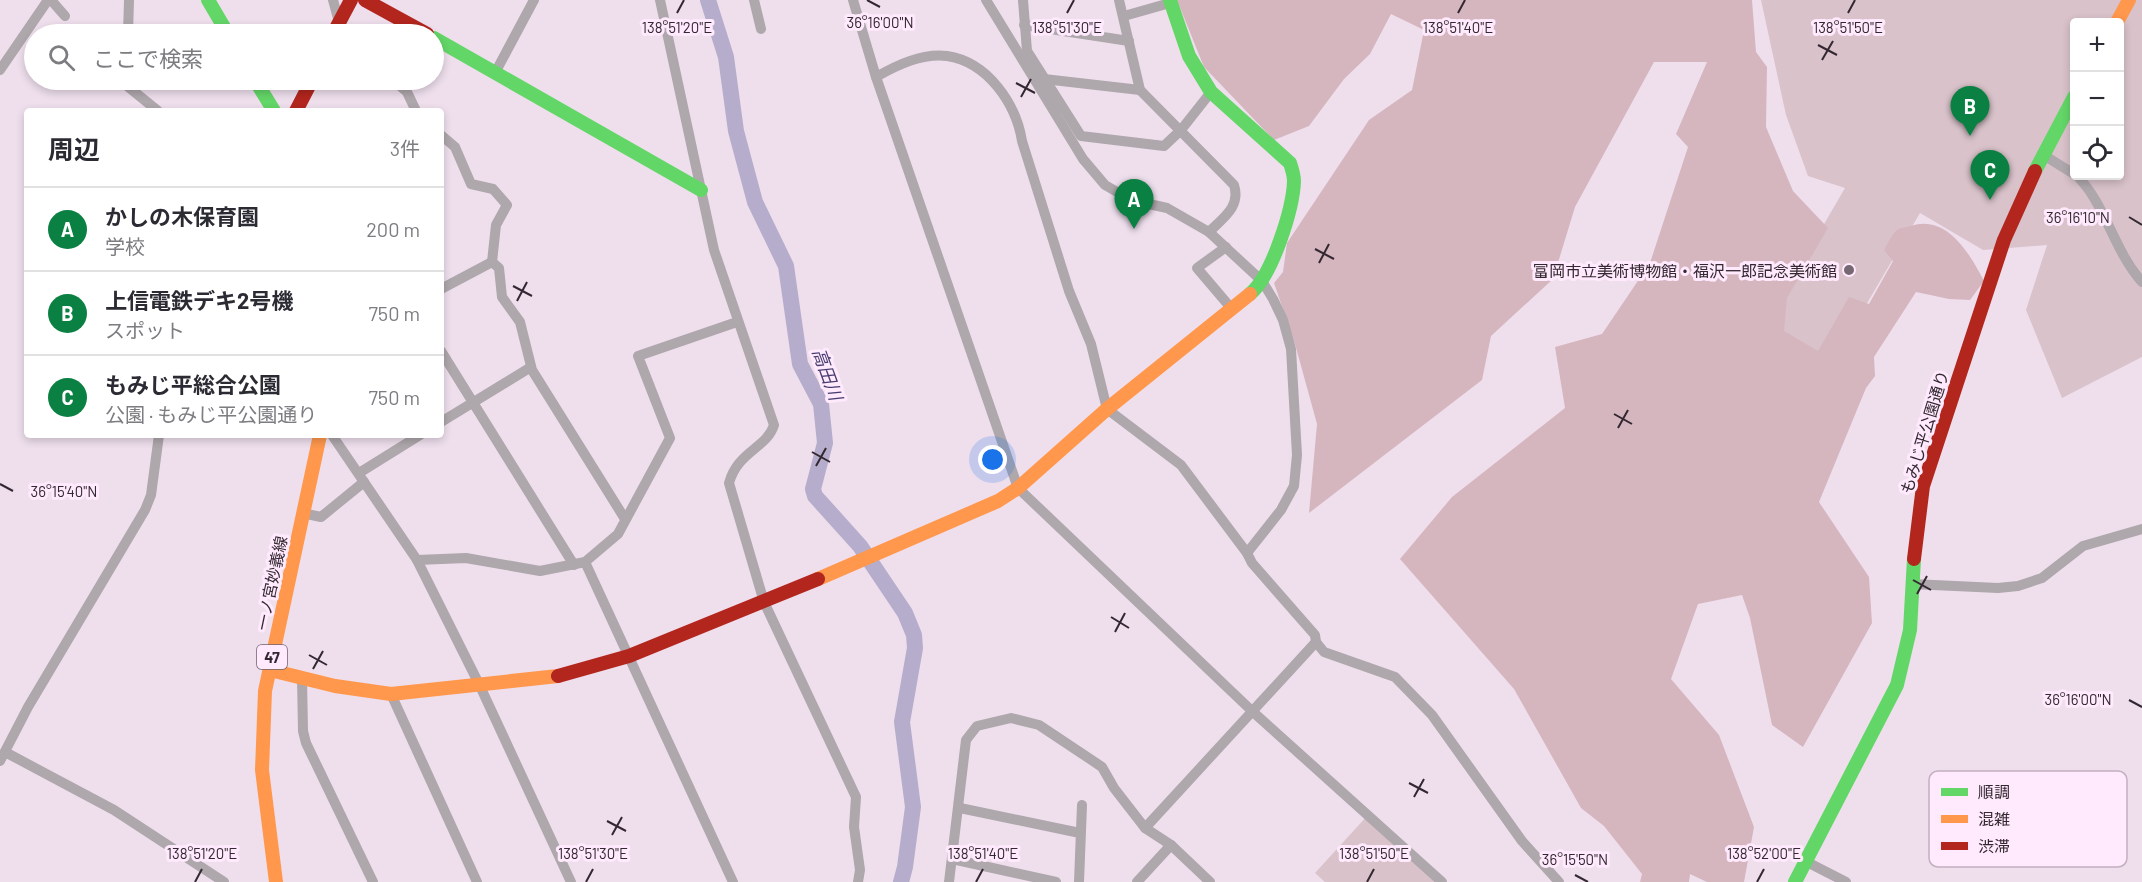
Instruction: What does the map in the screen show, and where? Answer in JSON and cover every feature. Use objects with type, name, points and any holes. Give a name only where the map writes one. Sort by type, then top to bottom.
[{"type":"street","points":[[32,24],[49,0],[65,16]]},
{"type":"street","points":[[128,24],[129,0]]},
{"type":"street","points":[[208,0],[222,24]]},
{"type":"street","points":[[333,0],[336,24]]},
{"type":"street","points":[[340,24],[351,0]]},
{"type":"street","points":[[365,0],[409,24]]},
{"type":"street","points":[[495,72],[534,0]]},
{"type":"street","points":[[660,0],[714,250],[774,424],[771,435],[749,451],[733,470],[729,483],[764,602],[856,797],[858,882]]},
{"type":"street","points":[[754,0],[761,29]]},
{"type":"street","points":[[853,0],[876,77],[1018,488],[1252,711],[1442,882]]},
{"type":"street","points":[[986,0],[1083,159],[1105,185],[1131,200],[1167,208],[1209,232],[1262,281],[1283,320],[1291,349],[1297,455],[1294,486],[1281,510],[1247,553]]},
{"type":"street","points":[[1023,0],[1027,51],[1081,135],[1164,146],[1181,130],[1211,92]]},
{"type":"street","points":[[1119,0],[1140,90],[1234,185],[1238,196],[1234,206],[1209,232]]},
{"type":"street","points":[[2119,18],[2129,0]]},
{"type":"street","points":[[270,670],[391,694],[567,675],[629,656],[764,602],[998,501],[1018,488],[1107,409],[1231,309],[1262,281],[1282,231],[1295,180],[1290,163],[1211,92],[1189,56],[1170,1],[1124,16]]},
{"type":"street","points":[[1024,25],[1129,41]]},
{"type":"street","points":[[0,70],[24,36]]},
{"type":"street","points":[[444,44],[701,190]]},
{"type":"street","points":[[876,77],[898,64],[944,56],[967,64],[1004,93],[1019,122],[1022,141],[1069,291],[1091,344],[1107,409],[1181,465],[1247,553],[1252,563],[1315,635],[1316,642],[1324,652],[1395,677],[1432,715],[1522,841],[1559,882]]},
{"type":"street","points":[[1044,79],[1140,90]]},
{"type":"street","points":[[132,90],[154,108]]},
{"type":"street","points":[[261,90],[272,108]]},
{"type":"street","points":[[298,108],[307,90]]},
{"type":"street","points":[[405,90],[415,108]]},
{"type":"street","name":"もみじ平公園通り","points":[[1795,882],[1897,685],[1910,630],[1917,517],[1923,486],[2004,240],[2042,154],[2070,104]]},
{"type":"street","points":[[444,138],[455,147],[471,184],[493,189],[507,205],[496,225],[492,262]]},
{"type":"street","points":[[2042,154],[2070,171]]},
{"type":"street","points":[[2080,180],[2089,191],[2127,263],[2142,282]]},
{"type":"street","points":[[1226,247],[1197,268],[1231,309]]},
{"type":"street","points":[[444,287],[492,262]]},
{"type":"street","points":[[492,262],[499,268],[502,297],[520,322],[531,367],[626,519]]},
{"type":"street","points":[[417,560],[466,558],[540,572],[580,564],[618,534],[670,438],[638,356],[737,322]]},
{"type":"street","points":[[444,356],[580,564],[629,656],[733,882]]},
{"type":"street","points":[[444,420],[531,367]]},
{"type":"street","points":[[159,438],[151,495],[145,510],[28,707],[3,757],[114,810],[224,882]]},
{"type":"street","name":"一ノ宮妙義線","points":[[276,882],[262,770],[263,723],[270,670],[319,438]]},
{"type":"street","points":[[334,438],[417,560],[479,684],[571,882]]},
{"type":"street","points":[[302,513],[321,517],[362,477],[416,438]]},
{"type":"street","points":[[1912,584],[1998,588],[2018,586],[2042,578],[2083,546],[2142,529]]},
{"type":"street","points":[[1145,828],[1316,642]]},
{"type":"street","points":[[302,678],[303,731],[306,743],[373,882]]},
{"type":"street","points":[[391,694],[477,882]]},
{"type":"street","points":[[950,882],[966,740],[977,726],[1011,718],[1039,725],[1102,768],[1114,788],[1145,828],[1171,845],[1209,882]]},
{"type":"street","points":[[1079,882],[1082,805]]},
{"type":"street","points":[[960,808],[1080,833]]},
{"type":"street","points":[[1137,882],[1171,845]]},
{"type":"street","points":[[952,859],[1056,882]]},
{"type":"street","points":[[1805,861],[1846,882]]},
{"type":"shaded area","points":[[1177,0],[1752,0],[1756,52],[1767,67],[1766,127],[1793,191],[1828,228],[1787,298],[1784,331],[1818,351],[1849,297],[1869,304],[1893,261],[1884,250],[1897,230],[1924,224],[1936,226],[1956,239],[1972,259],[1984,281],[1970,300],[1949,299],[1916,292],[1874,357],[1875,376],[1866,388],[1819,502],[1869,577],[1872,623],[1803,747],[1772,725],[1750,618],[1742,595],[1698,604],[1671,679],[1719,735],[1754,827],[1744,882],[1707,882],[1690,874],[1689,882],[1640,882],[1642,874],[1604,826],[1581,808],[1514,689],[1400,559],[1452,497],[1565,408],[1555,347],[1602,334],[1650,263],[1688,147],[1676,134],[1707,62],[1654,62],[1575,207],[1553,279],[1491,336],[1482,380],[1309,513],[1317,424],[1295,344],[1274,283],[1283,272],[1287,243],[1369,120],[1412,90],[1424,30],[1391,14],[1370,54],[1344,79],[1309,126],[1274,140],[1204,67]]},
{"type":"shaded area","points":[[1761,0],[2142,0],[2142,357],[2062,398],[2026,310],[2047,245],[1983,250],[1920,213],[1829,368],[1780,340],[1777,305],[1845,188],[1808,176],[1786,115]]},
{"type":"shaded area","points":[[1368,815],[1437,882],[1325,882],[1315,873]]},
{"type":"waterway","name":"高田川","points":[[708,0],[726,57],[736,131],[755,202],[786,266],[800,364],[821,404],[825,443],[813,489],[815,496],[860,546],[905,613],[914,635],[915,648],[902,722],[913,807],[901,882]]},
{"type":"traffic: fast","points":[[208,0],[222,24]]},
{"type":"traffic: fast","points":[[1170,0],[1189,56],[1211,92],[1290,163],[1292,170],[1293,193],[1280,241],[1266,273],[1250,294]]},
{"type":"traffic: fast","points":[[444,44],[701,190]]},
{"type":"traffic: fast","points":[[261,90],[272,108]]},
{"type":"traffic: fast","points":[[2035,171],[2070,105]]},
{"type":"traffic: fast","points":[[1795,882],[1897,685],[1910,630],[1914,559]]},
{"type":"traffic: slow","points":[[2119,18],[2129,0]]},
{"type":"traffic: slow","points":[[818,579],[998,501],[1018,488],[1107,409],[1250,294]]},
{"type":"traffic: slow","points":[[276,882],[262,770],[265,691],[319,438]]},
{"type":"traffic: slow","points":[[270,670],[335,686],[391,694],[558,676]]},
{"type":"traffic: jam","points":[[338,24],[351,0]]},
{"type":"traffic: jam","points":[[365,0],[409,24]]},
{"type":"traffic: jam","points":[[298,108],[307,90]]},
{"type":"traffic: jam","points":[[1914,559],[1923,486],[2004,240],[2035,171]]},
{"type":"traffic: jam","points":[[558,676],[629,656],[818,579]]},
{"type":"place","name":"上信電鉄デキ2号機","points":[[1970,136]]},
{"type":"place","name":"もみじ平総合公園","points":[[1990,200]]},
{"type":"place","name":"かしの木保育園","points":[[1134,229]]},
{"type":"place","name":"富岡市立美術博物館・福沢一郎記念美術館","points":[[1849,270]]}]
